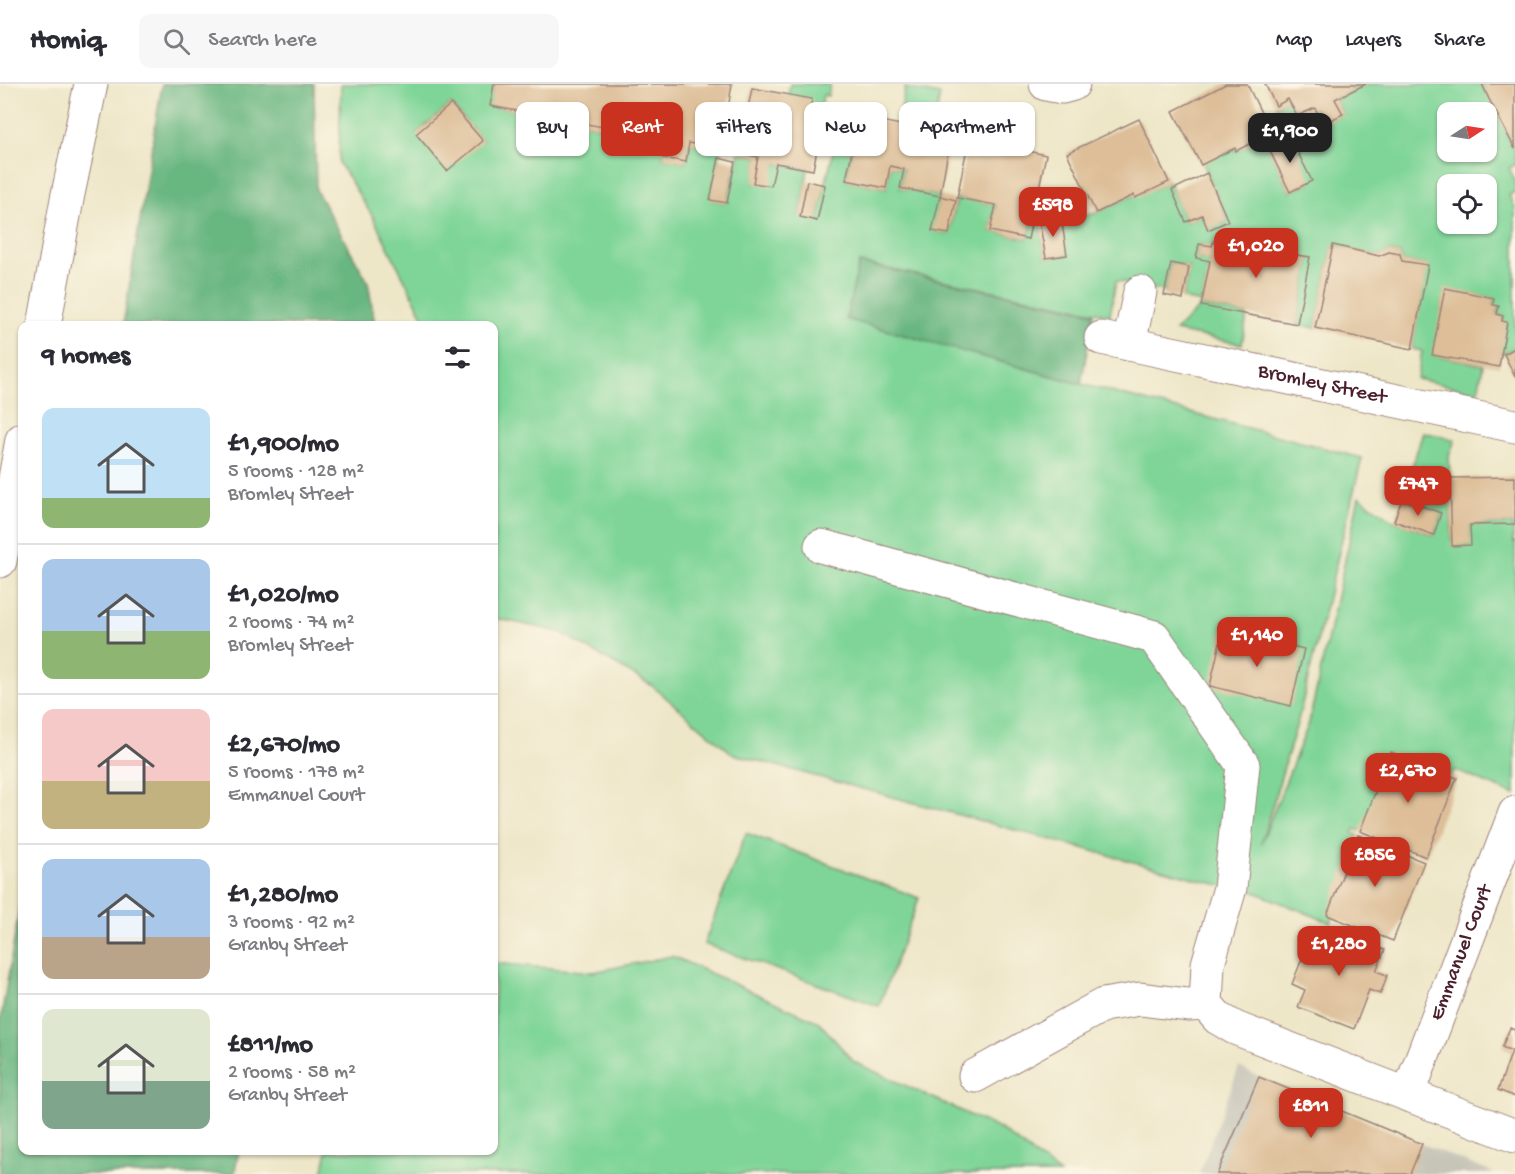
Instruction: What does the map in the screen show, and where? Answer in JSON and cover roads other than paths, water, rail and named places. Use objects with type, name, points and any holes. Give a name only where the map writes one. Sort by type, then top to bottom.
[{"type":"main road","points":[[45,321],[91,84]]},
{"type":"main road","points":[[1046,84],[1062,87],[1073,84]]},
{"type":"main road","name":"Bromley Street","points":[[1140,292],[1115,341],[1515,426]]},
{"type":"main road","points":[[0,561],[18,462]]},
{"type":"main road","points":[[821,546],[1154,637],[1243,765],[1230,888],[1208,964],[1206,1004],[1218,1018],[1235,1028],[1515,1136]]},
{"type":"main road","name":"Emmanuel Court","points":[[1408,1095],[1515,813]]},
{"type":"main road","points":[[975,1076],[1103,1005],[1140,999],[1188,1005],[1206,1004]]}]
